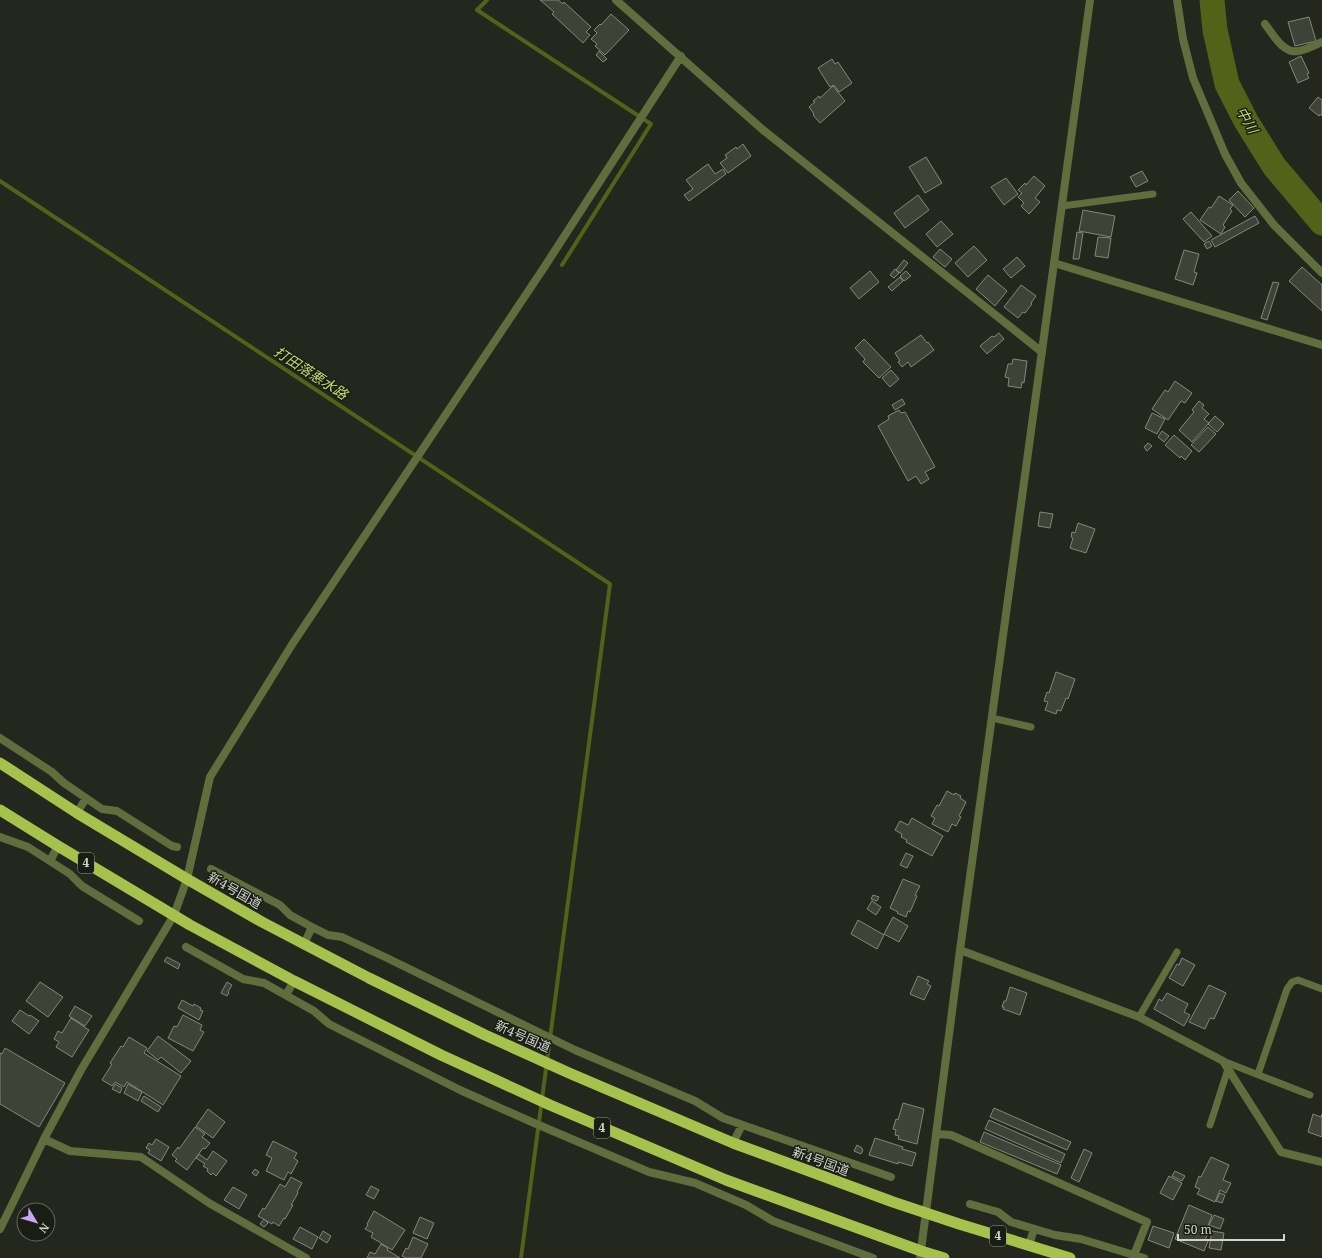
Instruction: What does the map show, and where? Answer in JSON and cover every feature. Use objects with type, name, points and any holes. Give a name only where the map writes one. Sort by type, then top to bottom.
[{"type":"highway","name":"新4号国道","points":[[0,763],[77,813],[187,879],[304,944],[485,1035],[576,1076],[733,1143],[820,1176],[926,1213],[1070,1258]]},
{"type":"highway","name":"4","points":[[0,810],[174,915],[294,981],[441,1055],[543,1102],[726,1180],[921,1254],[944,1258]]},
{"type":"street","points":[[616,0],[763,130],[1042,352]]},
{"type":"street","points":[[921,1254],[960,950],[1090,0]]},
{"type":"street","points":[[1177,0],[1183,39],[1193,78],[1225,154],[1240,182],[1274,225],[1322,274]]},
{"type":"street","points":[[1265,24],[1276,38],[1291,51],[1298,52],[1322,42]]},
{"type":"street","points":[[0,1229],[44,1139],[81,1070],[174,915],[187,879],[210,777],[293,643],[545,266],[681,56]]},
{"type":"street","points":[[1054,263],[1322,344]]},
{"type":"street","points":[[0,738],[52,772],[64,783],[102,809],[117,812],[172,846],[177,847]]},
{"type":"street","points":[[77,813],[86,798]]},
{"type":"street","points":[[0,837],[28,847],[70,874],[82,886],[139,921]]},
{"type":"street","points":[[50,861],[58,846]]},
{"type":"street","points":[[211,869],[280,906],[290,915],[328,935],[342,938],[387,958],[575,1050],[695,1101],[723,1118],[891,1177]]},
{"type":"street","points":[[304,944],[312,927]]},
{"type":"street","points":[[186,947],[243,979],[264,983],[314,1011],[329,1024],[460,1090],[649,1172],[695,1183],[746,1205],[773,1221],[873,1258]]},
{"type":"street","points":[[960,950],[1138,1017],[1223,1061],[1281,1152],[1322,1162]]},
{"type":"street","points":[[286,996],[294,981]]},
{"type":"street","points":[[733,1143],[742,1125]]},
{"type":"street","points":[[937,1134],[951,1135],[1147,1222],[1134,1255]]},
{"type":"street","points":[[44,1139],[70,1151],[141,1157],[209,1203],[306,1258]]},
{"type":"street","points":[[720,1194],[726,1180]]},
{"type":"street","points":[[970,1204],[998,1212],[1011,1222],[1055,1235],[1081,1239],[1144,1258]]},
{"type":"street","points":[[1029,1245],[1034,1228]]},
{"type":"lane","points":[[1062,206],[1153,194]]},
{"type":"lane","points":[[992,718],[1032,727]]},
{"type":"lane","points":[[1138,1017],[1178,952]]},
{"type":"lane","points":[[1258,1074],[1287,989],[1292,982],[1298,980],[1322,989]]},
{"type":"lane","points":[[1223,1061],[1310,1095]]},
{"type":"lane","points":[[1210,1125],[1228,1069]]},
{"type":"building","points":[[540,0],[558,0],[563,4],[564,2],[591,27],[586,32],[590,35],[583,43],[552,14],[554,12]]},
{"type":"building","points":[[611,14],[629,30],[605,55],[595,46],[597,44],[591,39],[597,33],[594,30]]},
{"type":"building","points":[[1309,17],[1316,41],[1295,46],[1288,22]]},
{"type":"building","points":[[599,51],[607,59],[603,62],[596,55]]},
{"type":"building","points":[[1301,56],[1309,73],[1307,74],[1309,78],[1298,83],[1289,62]]},
{"type":"building","points":[[832,59],[835,64],[838,62],[852,83],[839,92],[834,85],[830,87],[818,68]]},
{"type":"building","points":[[833,86],[845,101],[820,123],[813,115],[814,114],[809,107],[815,102],[813,101],[819,96],[820,98]]},
{"type":"building","points":[[1318,97],[1322,100],[1322,116],[1320,114],[1319,116],[1309,108]]},
{"type":"building","points":[[743,144],[751,156],[728,173],[720,163],[727,158],[725,155]]},
{"type":"building","points":[[926,157],[942,183],[925,193],[909,167]]},
{"type":"building","points":[[708,164],[715,174],[723,169],[726,174],[689,201],[684,195],[693,189],[686,180]]},
{"type":"building","points":[[1142,171],[1148,181],[1136,187],[1130,177]]},
{"type":"building","points":[[1034,176],[1045,186],[1035,198],[1040,202],[1029,214],[1021,206],[1024,203],[1018,197],[1022,193],[1018,190],[1025,183],[1026,185]]},
{"type":"building","points":[[1006,178],[1018,194],[1004,205],[991,187]]},
{"type":"building","points":[[1238,191],[1254,208],[1245,217],[1229,200]]},
{"type":"building","points":[[918,195],[929,210],[905,228],[894,213]]},
{"type":"building","points":[[1219,196],[1233,205],[1230,209],[1232,211],[1223,225],[1225,227],[1221,234],[1200,220]]},
{"type":"building","points":[[1083,210],[1115,216],[1111,237],[1079,231]]},
{"type":"building","points":[[1191,212],[1212,236],[1204,242],[1183,219]]},
{"type":"building","points":[[1255,216],[1259,223],[1215,247],[1211,240]]},
{"type":"building","points":[[941,221],[953,234],[937,247],[926,234]]},
{"type":"building","points":[[1077,232],[1083,233],[1079,259],[1073,259]]},
{"type":"building","points":[[1098,237],[1111,238],[1108,258],[1095,256]]},
{"type":"building","points":[[1209,241],[1212,246],[1207,249],[1204,244]]},
{"type":"building","points":[[974,246],[987,260],[968,277],[955,263]]},
{"type":"building","points":[[940,249],[952,259],[945,267],[933,257]]},
{"type":"building","points":[[1184,250],[1199,254],[1194,272],[1197,273],[1193,285],[1175,279]]},
{"type":"building","points":[[1017,257],[1025,266],[1011,278],[1003,269]]},
{"type":"building","points":[[904,260],[908,263],[900,273],[896,270]]},
{"type":"building","points":[[1302,267],[1322,285],[1322,311],[1289,281]]},
{"type":"building","points":[[895,269],[899,273],[894,278],[890,275]]},
{"type":"building","points":[[870,271],[879,282],[859,299],[850,288]]},
{"type":"building","points":[[906,271],[911,276],[904,281],[900,276]]},
{"type":"building","points":[[988,275],[1007,291],[995,306],[976,289]]},
{"type":"building","points":[[900,277],[903,281],[892,291],[888,287]]},
{"type":"building","points":[[1273,282],[1279,283],[1267,320],[1261,318]]},
{"type":"building","points":[[1021,285],[1036,296],[1025,313],[1023,312],[1018,318],[1004,307]]},
{"type":"building","points":[[999,333],[1004,339],[987,354],[980,346],[992,336],[994,337]]},
{"type":"building","points":[[921,335],[934,350],[911,367],[908,362],[902,367],[898,362],[900,361],[895,353]]},
{"type":"building","points":[[864,339],[891,367],[879,378],[863,362],[865,359],[855,348]]},
{"type":"building","points":[[1013,359],[1027,361],[1024,383],[1022,382],[1021,388],[1008,386],[1009,378],[1005,377],[1008,364],[1012,364]]},
{"type":"building","points":[[891,370],[899,379],[890,387],[882,378]]},
{"type":"building","points":[[1175,381],[1192,393],[1185,403],[1181,401],[1168,420],[1152,409],[1165,390],[1168,392]]},
{"type":"building","points":[[902,399],[905,404],[895,410],[892,405]]},
{"type":"building","points":[[1199,401],[1204,405],[1202,408],[1209,414],[1204,419],[1209,423],[1192,442],[1179,430],[1194,412],[1192,410]]},
{"type":"building","points":[[899,410],[901,413],[905,412],[935,467],[925,472],[929,479],[921,484],[916,476],[908,481],[878,426],[889,419],[888,416]]},
{"type":"building","points":[[1152,413],[1165,419],[1157,434],[1145,428]]},
{"type":"building","points":[[1215,416],[1224,424],[1217,432],[1208,424]]},
{"type":"building","points":[[1208,427],[1216,434],[1199,452],[1191,445]]},
{"type":"building","points":[[1162,431],[1169,436],[1164,442],[1158,437]]},
{"type":"building","points":[[1174,435],[1192,451],[1185,460],[1181,456],[1180,458],[1165,445]]},
{"type":"building","points":[[1148,443],[1152,446],[1147,451],[1144,447]]},
{"type":"building","points":[[1040,512],[1053,514],[1050,528],[1038,526]]},
{"type":"building","points":[[1078,523],[1095,529],[1086,553],[1070,548],[1073,538],[1071,537],[1072,532],[1075,533]]},
{"type":"building","points":[[1056,672],[1075,679],[1068,699],[1066,698],[1061,711],[1057,710],[1056,714],[1045,710],[1048,702],[1044,701],[1047,692],[1049,693]]},
{"type":"building","points":[[947,791],[954,795],[955,793],[961,796],[960,798],[966,802],[956,826],[952,824],[948,832],[932,824],[935,818],[931,816],[937,805],[939,806]]},
{"type":"building","points":[[912,818],[943,836],[932,856],[906,842],[907,840],[901,837],[902,834],[895,830],[900,821],[908,825]]},
{"type":"building","points":[[906,853],[913,856],[907,868],[900,865]]},
{"type":"building","points":[[903,879],[920,886],[915,895],[917,896],[910,912],[908,911],[906,917],[890,908]]},
{"type":"building","points":[[873,895],[879,897],[877,901],[871,899]]},
{"type":"building","points":[[872,901],[881,907],[876,915],[867,909]]},
{"type":"building","points":[[893,917],[908,926],[899,942],[884,934]]},
{"type":"building","points":[[858,920],[884,935],[877,949],[851,934]]},
{"type":"building","points":[[167,957],[180,964],[178,969],[164,961]]},
{"type":"building","points":[[1182,958],[1195,965],[1183,986],[1169,978],[1177,964],[1179,965]]},
{"type":"building","points":[[918,976],[929,981],[927,984],[931,986],[924,1000],[910,994]]},
{"type":"building","points":[[40,982],[63,997],[48,1017],[26,1001]]},
{"type":"building","points":[[227,982],[232,985],[227,996],[221,993]]},
{"type":"building","points":[[1209,985],[1226,993],[1214,1019],[1210,1018],[1205,1029],[1189,1022]]},
{"type":"building","points":[[1010,987],[1027,993],[1020,1015],[1003,1009],[1004,1007],[1002,1007],[1004,1001],[1006,1001]]},
{"type":"building","points":[[1167,993],[1188,1004],[1184,1012],[1190,1015],[1184,1026],[1154,1009],[1159,999],[1162,1001]]},
{"type":"building","points":[[182,1000],[193,1006],[194,1004],[201,1008],[200,1010],[203,1011],[199,1020],[178,1008]]},
{"type":"building","points":[[75,1006],[92,1016],[85,1026],[69,1016]]},
{"type":"building","points":[[20,1010],[39,1021],[29,1034],[12,1021]]},
{"type":"building","points":[[183,1015],[202,1025],[200,1030],[204,1032],[193,1051],[168,1038],[174,1026],[177,1027]]},
{"type":"building","points":[[71,1018],[89,1030],[72,1057],[56,1047],[59,1042],[54,1039],[58,1031],[62,1033]]},
{"type":"building","points":[[158,1036],[191,1061],[181,1073],[161,1057],[158,1060],[147,1051]]},
{"type":"building","points":[[129,1037],[147,1048],[144,1053],[181,1076],[163,1105],[127,1082],[124,1087],[115,1082],[112,1086],[102,1080],[112,1064],[110,1063]]},
{"type":"building","points":[[5,1048],[65,1083],[39,1127],[0,1104],[0,1053],[2,1054]]},
{"type":"building","points":[[115,1084],[122,1088],[120,1093],[112,1089]]},
{"type":"building","points":[[128,1084],[142,1092],[138,1101],[124,1093]]},
{"type":"building","points":[[144,1096],[161,1107],[158,1112],[141,1101]]},
{"type":"building","points":[[903,1103],[924,1109],[917,1144],[898,1139],[899,1136],[895,1135],[896,1130],[893,1129],[896,1119],[898,1120]]},
{"type":"building","points":[[994,1108],[1071,1142],[1067,1150],[990,1117]]},
{"type":"building","points":[[208,1109],[225,1122],[213,1138],[196,1126]]},
{"type":"building","points":[[1313,1114],[1321,1117],[1322,1114],[1322,1137],[1308,1132]]},
{"type":"building","points":[[989,1120],[1065,1154],[1061,1163],[985,1129]]},
{"type":"building","points":[[195,1127],[205,1134],[202,1137],[210,1143],[205,1149],[203,1148],[187,1170],[175,1161],[177,1159],[172,1155],[178,1147],[179,1149]]},
{"type":"building","points":[[984,1132],[1061,1165],[1057,1174],[980,1142]]},
{"type":"building","points":[[875,1138],[916,1153],[912,1166],[898,1162],[898,1164],[869,1155]]},
{"type":"building","points":[[156,1139],[169,1147],[161,1161],[148,1153],[150,1150],[146,1148],[149,1143],[152,1145]]},
{"type":"building","points":[[273,1141],[297,1153],[294,1158],[298,1161],[291,1174],[288,1172],[284,1180],[266,1171],[272,1158],[266,1155]]},
{"type":"building","points":[[857,1145],[863,1150],[861,1154],[854,1151]]},
{"type":"building","points":[[1084,1149],[1092,1153],[1079,1182],[1071,1178]]},
{"type":"building","points":[[213,1151],[227,1161],[216,1176],[213,1173],[211,1175],[207,1171],[208,1169],[203,1166],[205,1164],[196,1158],[199,1154],[207,1160]]},
{"type":"building","points":[[1211,1157],[1229,1165],[1223,1180],[1231,1183],[1226,1193],[1220,1190],[1215,1202],[1197,1194],[1200,1189],[1195,1187],[1199,1176],[1201,1177]]},
{"type":"building","points":[[255,1169],[259,1172],[256,1176],[252,1173]]},
{"type":"building","points":[[1175,1171],[1185,1176],[1182,1181],[1172,1176]]},
{"type":"building","points":[[1169,1176],[1182,1183],[1173,1200],[1160,1193]]},
{"type":"building","points":[[291,1177],[302,1183],[291,1205],[293,1205],[285,1219],[284,1218],[279,1226],[273,1222],[272,1224],[258,1216],[263,1208],[265,1209],[280,1184],[285,1187]]},
{"type":"building","points":[[371,1186],[379,1190],[374,1199],[366,1195]]},
{"type":"building","points":[[233,1187],[247,1195],[239,1209],[224,1200]]},
{"type":"building","points":[[1220,1193],[1225,1195],[1222,1203],[1216,1201]]},
{"type":"building","points":[[1189,1205],[1212,1215],[1208,1226],[1211,1227],[1205,1240],[1208,1241],[1204,1251],[1175,1239]]},
{"type":"building","points":[[374,1211],[405,1230],[392,1250],[371,1237],[373,1233],[365,1229]]},
{"type":"building","points":[[1214,1215],[1224,1219],[1220,1229],[1209,1225]]},
{"type":"building","points":[[420,1217],[434,1223],[427,1239],[413,1233]]},
{"type":"building","points":[[264,1219],[268,1223],[264,1227],[260,1224]]},
{"type":"building","points":[[1153,1226],[1174,1233],[1169,1248],[1148,1240]]},
{"type":"building","points":[[300,1227],[318,1237],[312,1249],[293,1239]]},
{"type":"building","points":[[323,1231],[331,1236],[327,1243],[319,1238]]},
{"type":"building","points":[[1212,1231],[1224,1233],[1221,1250],[1209,1248]]},
{"type":"building","points":[[413,1237],[428,1244],[421,1258],[406,1258],[402,1256],[406,1248],[408,1249]]},
{"type":"building","points":[[381,1244],[388,1248],[387,1250],[400,1258],[367,1258],[370,1252],[375,1254]]},
{"type":"waterway","points":[[487,0],[477,10],[651,124],[562,265]]},
{"type":"waterway","name":"中川","points":[[1212,0],[1215,30],[1227,84],[1246,121],[1274,166],[1322,223]]},
{"type":"waterway","name":"打田落悪水路","points":[[0,181],[610,584],[521,1258]]}]
